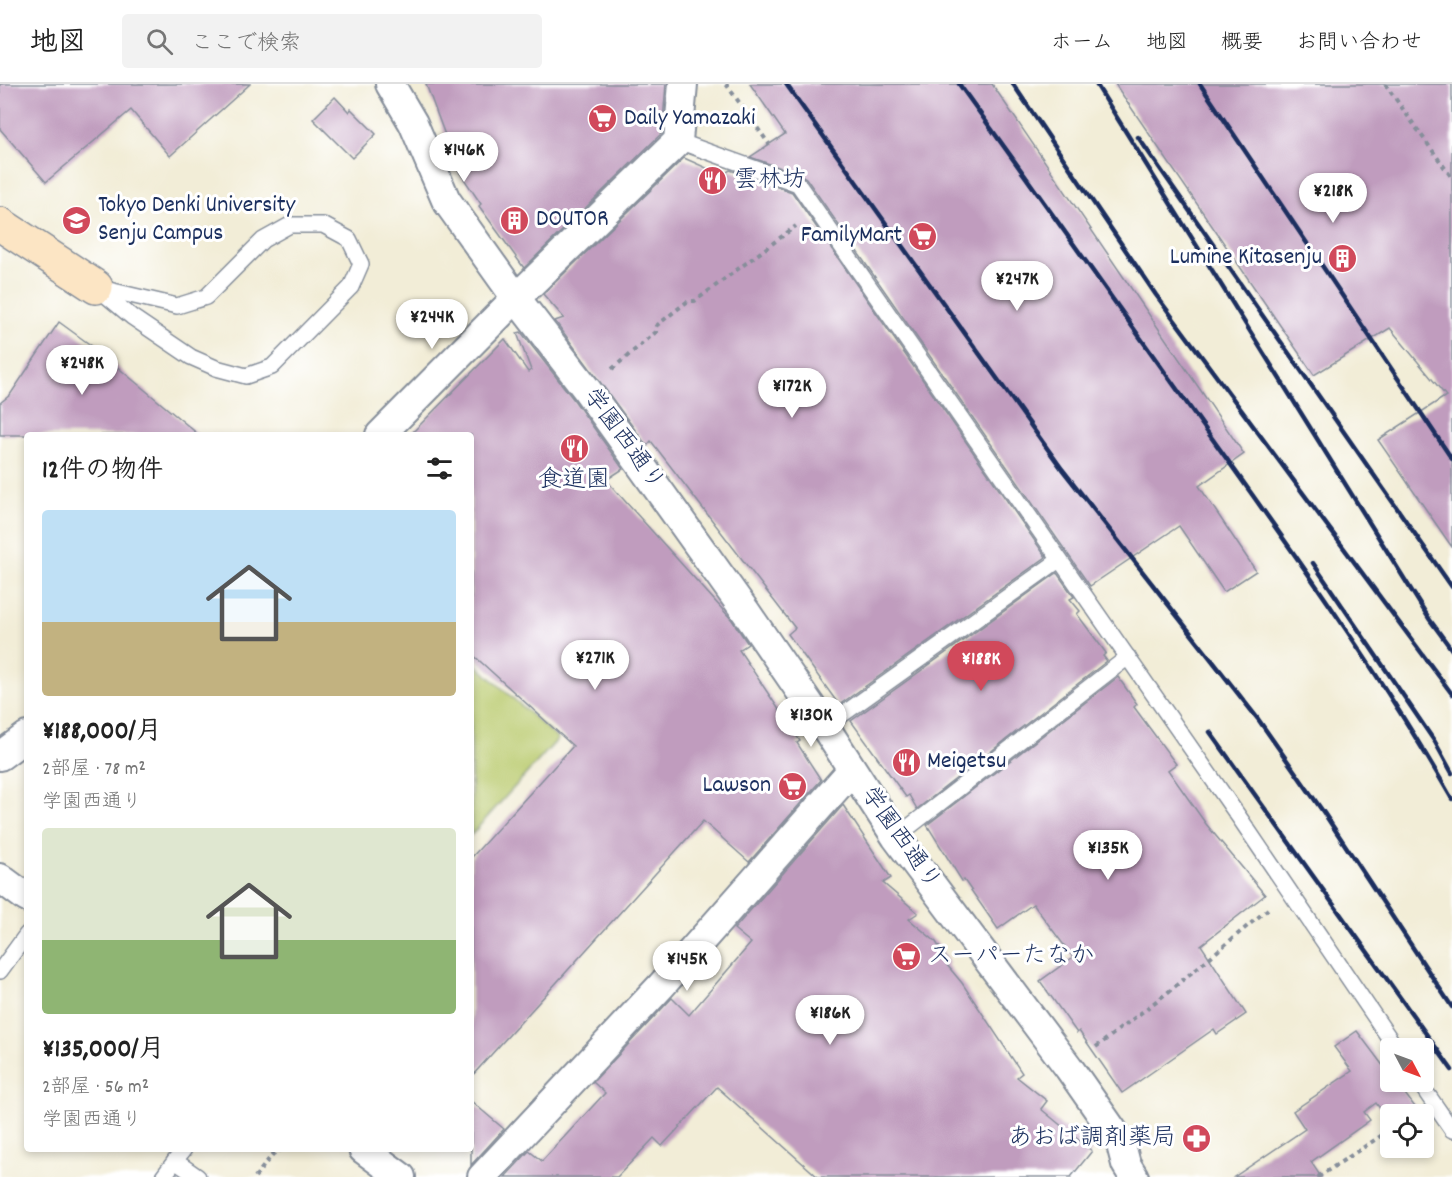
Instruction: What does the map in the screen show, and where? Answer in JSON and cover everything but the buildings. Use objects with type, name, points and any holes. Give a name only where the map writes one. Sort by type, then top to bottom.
[{"type":"street","name":"学園西通り","points":[[390,84],[412,123],[446,200],[516,298],[587,390],[825,727],[896,837],[1069,1068],[1120,1141],[1124,1173]]},
{"type":"street","points":[[383,432],[516,298],[678,141],[683,84]]},
{"type":"street","points":[[0,224],[96,287]]},
{"type":"street","points":[[0,756],[24,738]]},
{"type":"street","points":[[482,1177],[661,986],[852,770]]},
{"type":"street","points":[[0,878],[24,896]]},
{"type":"street","points":[[367,1152],[401,1177]]},
{"type":"lane","points":[[678,141],[798,184],[1128,657],[1389,1038]]},
{"type":"lane","points":[[290,225],[323,225],[349,239],[361,264],[351,287],[272,367],[246,376],[216,368],[191,357],[132,317],[96,287],[177,306],[206,297],[263,240],[290,225]]},
{"type":"lane","points":[[825,727],[1059,560]]},
{"type":"lane","points":[[896,837],[1128,657]]},
{"type":"lane","points":[[0,971],[24,938]]},
{"type":"lane","points":[[1426,1092],[1452,1130]]},
{"type":"lane","points":[[163,1177],[179,1155],[198,1177]]},
{"type":"path","points":[[726,84],[798,184]]},
{"type":"path","points":[[1385,84],[1452,178]]},
{"type":"path","points":[[587,390],[656,332],[656,326],[688,301],[695,301],[816,212]]},
{"type":"path","points":[[1069,1068],[1167,993],[1289,892]]},
{"type":"path","points":[[1318,1177],[1380,1137]]},
{"type":"path","points":[[255,1177],[277,1152]]},
{"type":"green space","points":[[474,663],[558,739],[474,832]]},
{"type":"railway","points":[[786,84],[1062,469],[1258,719],[1324,813],[1452,1007]]},
{"type":"railway","points":[[959,84],[1302,566],[1395,704],[1452,799]]},
{"type":"railway","points":[[1013,84],[1156,295],[1452,694]]},
{"type":"railway","points":[[1096,84],[1430,620],[1452,650]]},
{"type":"railway","points":[[1200,84],[1452,459]]},
{"type":"railway","points":[[1138,137],[1452,587]]},
{"type":"railway","points":[[1313,563],[1435,742],[1452,773]]},
{"type":"railway","points":[[1210,732],[1452,1070]]},
{"type":"place","name":"Daily Yamazaki","points":[[603,119]]},
{"type":"place","name":"雲林坊","points":[[713,181]]},
{"type":"place","name":"Tokyo Denki University Senju Campus","points":[[77,220]]},
{"type":"place","name":"DOUTOR","points":[[515,220]]},
{"type":"place","name":"FamilyMart","points":[[923,236]]},
{"type":"place","name":"Lumine Kitasenju","points":[[1343,258]]},
{"type":"place","name":"食道園","points":[[574,448]]},
{"type":"place","name":"Meigetsu","points":[[906,762]]},
{"type":"place","name":"Lawson","points":[[792,786]]},
{"type":"place","name":"スーパーたなか","points":[[907,957]]},
{"type":"place","name":"あおば調剤薬局","points":[[1197,1139]]}]
